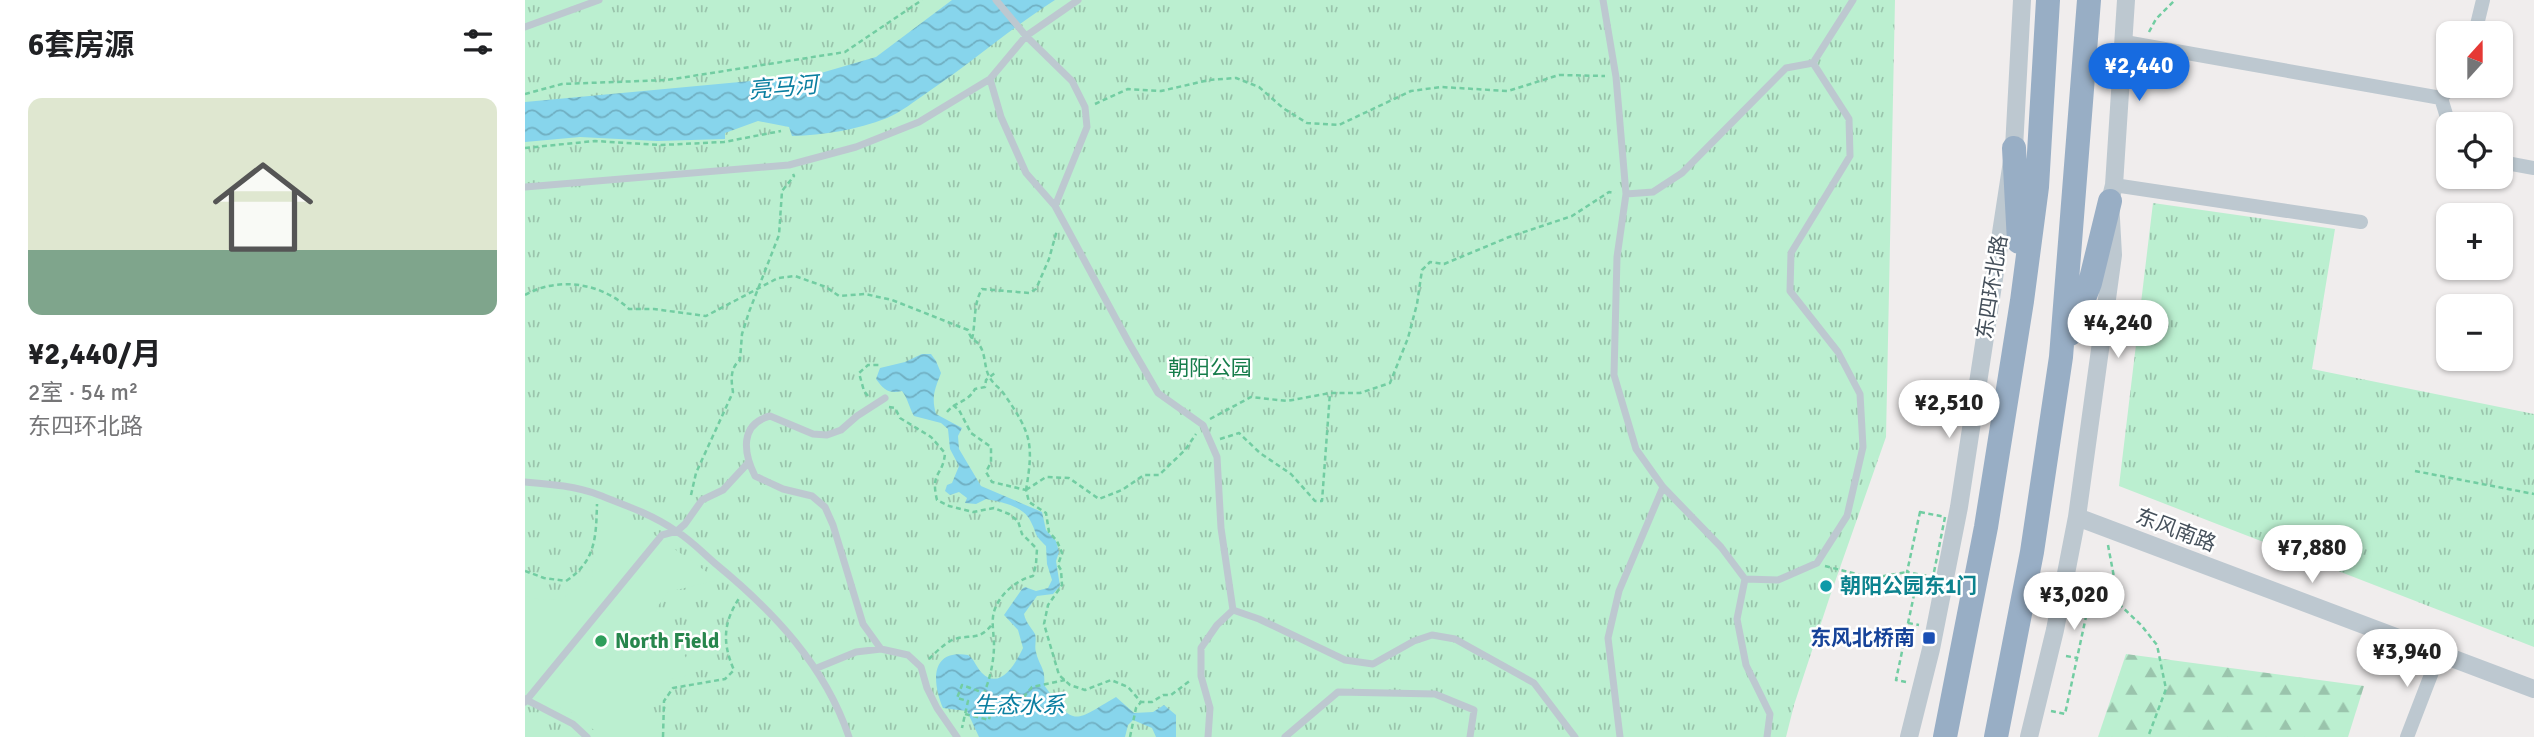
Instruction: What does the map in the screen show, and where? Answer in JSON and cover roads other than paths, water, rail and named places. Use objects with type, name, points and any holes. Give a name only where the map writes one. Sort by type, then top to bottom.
[{"type":"highway","name":"东四环北路","points":[[1945,737],[1986,527],[2022,301],[2037,187],[2048,0]]},
{"type":"highway","points":[[1996,737],[2032,552],[2061,357],[2089,0]]},
{"type":"highway","points":[[2014,148],[2022,301]]},
{"type":"highway","points":[[2061,357],[2090,283],[2112,193]]},
{"type":"street","name":"东四环北路","points":[[1909,737],[1931,649],[1959,507],[2014,148],[2022,0]]},
{"type":"street","points":[[2029,737],[2055,630],[2077,517],[2113,255],[2112,193],[2133,43],[2126,0]]},
{"type":"street","points":[[2478,21],[2483,0]]},
{"type":"street","points":[[2133,43],[2436,97]]},
{"type":"street","points":[[2441,98],[2445,112]]},
{"type":"street","points":[[2513,165],[2534,169]]},
{"type":"street","points":[[2112,193],[2361,222]]},
{"type":"street","name":"东风南路","points":[[2077,517],[2534,690]]},
{"type":"street","points":[[2407,737],[2439,654]]},
{"type":"lane","points":[[525,27],[599,0]]},
{"type":"lane","points":[[996,0],[1026,36],[1072,81],[1086,107],[1087,127],[1055,205]]},
{"type":"lane","points":[[525,187],[789,165],[856,147],[919,122],[990,79],[1026,36],[1078,0]]},
{"type":"lane","points":[[1603,0],[1616,77],[1626,194],[1617,257],[1614,375],[1636,449],[1663,487],[1721,547],[1745,579],[1737,619],[1746,665],[1770,714],[1766,737]]},
{"type":"lane","points":[[1626,194],[1653,192],[1682,173],[1786,68],[1813,63],[1853,0]]},
{"type":"lane","points":[[1745,579],[1778,580],[1817,563],[1847,516],[1863,447],[1860,394],[1838,352],[1790,291],[1791,253],[1850,156],[1849,119],[1813,63]]},
{"type":"lane","points":[[990,79],[1001,117],[1026,173],[1055,205],[1158,393],[1203,425],[1217,457],[1221,528],[1233,610]]},
{"type":"lane","points":[[881,649],[863,625],[825,507],[812,496],[783,489],[755,476],[748,463],[747,449],[749,430],[758,419],[770,415],[813,435],[827,435],[841,430],[885,398]]},
{"type":"lane","points":[[587,737],[573,724],[526,700],[662,535],[677,531],[702,500],[723,491],[748,463]]},
{"type":"lane","points":[[525,482],[557,485],[597,494],[677,531],[745,589],[786,630],[817,668],[849,737]]},
{"type":"lane","points":[[1620,737],[1608,638],[1619,591],[1663,487]]},
{"type":"lane","points":[[1208,737],[1210,708],[1201,676],[1201,648],[1217,625],[1233,610]]},
{"type":"lane","points":[[1233,610],[1259,619],[1345,660],[1373,664],[1414,641],[1432,635],[1455,639],[1534,682],[1575,737]]},
{"type":"lane","points":[[817,668],[856,652],[881,649],[908,655],[921,667],[937,708],[957,737]]},
{"type":"lane","points":[[1285,737],[1338,692],[1435,694],[1474,710],[1470,737]]},
{"type":"water","name":"亮马河","points":[[952,0],[1055,0],[908,106],[887,118],[864,126],[792,136],[789,127],[758,121],[725,133],[725,139],[657,141],[580,137],[525,142],[525,102],[814,75],[876,57]]},
{"type":"water","name":"生态水系","points":[[922,354],[931,354],[941,373],[935,389],[936,414],[962,428],[958,436],[959,449],[981,486],[1042,512],[1046,530],[1056,541],[1060,586],[1053,594],[1037,596],[1024,614],[1035,634],[1035,650],[1043,671],[1044,685],[1062,709],[1076,716],[1091,712],[1116,697],[1134,713],[1153,712],[1164,705],[1176,715],[1176,737],[1156,737],[1152,728],[1133,720],[1128,725],[1125,737],[979,737],[967,711],[943,708],[936,678],[940,662],[956,654],[968,655],[989,678],[995,679],[1007,673],[1023,648],[1018,630],[1004,615],[1022,589],[1025,587],[1036,591],[1048,588],[1052,580],[1047,564],[1046,546],[1037,536],[1028,517],[1018,508],[1005,503],[986,499],[976,504],[965,503],[967,498],[959,492],[950,495],[945,491],[947,485],[952,483],[959,466],[950,449],[948,429],[941,423],[914,416],[902,391],[887,390],[876,379],[880,368],[905,362]]},
{"type":"place","name":"朝阳公园东1门","points":[[1826,586]]},
{"type":"place","name":"东风北桥南","points":[[1929,638]]},
{"type":"place","name":"North Field","points":[[601,641]]},
{"type":"park label","name":"朝阳公园","points":[[1210,368]]}]
